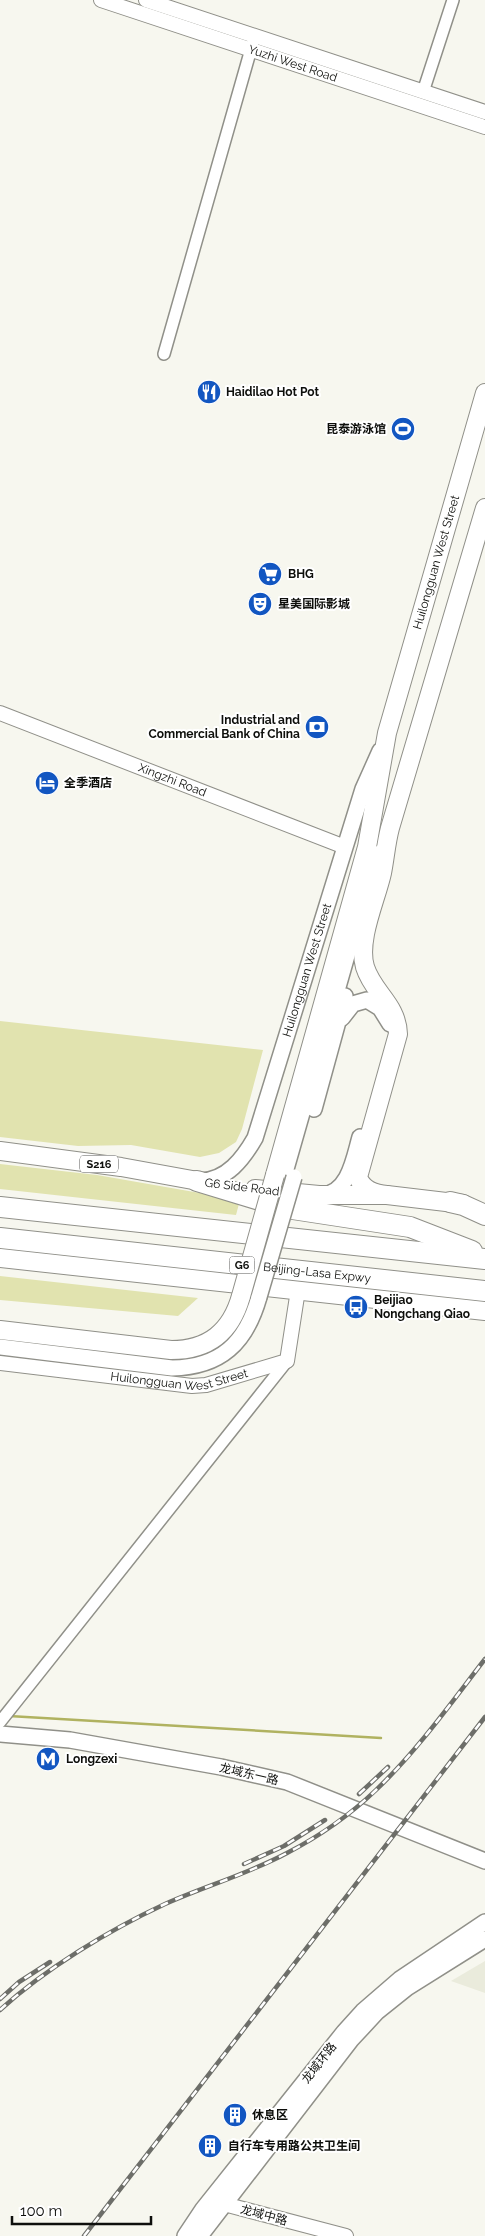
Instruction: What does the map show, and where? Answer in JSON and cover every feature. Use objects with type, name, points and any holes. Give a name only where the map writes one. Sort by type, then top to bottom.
[{"type":"highway","points":[[197,1182],[286,1208],[410,1227],[485,1258]]},
{"type":"highway","points":[[450,1202],[485,1215]]},
{"type":"highway","points":[[0,1207],[485,1258]]},
{"type":"highway","name":"Beijing-Lasa Expwy","points":[[0,1238],[485,1292]]},
{"type":"main road","name":"Huilongguan West Street","points":[[0,1338],[173,1358],[192,1357],[216,1349],[230,1337],[240,1322],[250,1297],[285,1176],[367,847],[387,733],[485,393]]},
{"type":"main road","points":[[285,1176],[340,1021],[364,912],[485,508]]},
{"type":"main road","name":"Huilongguan West Street","points":[[197,1182],[213,1180],[225,1174],[244,1155],[255,1138],[363,789],[387,733]]},
{"type":"main road","points":[[387,1195],[369,1190],[361,1184],[358,1177],[398,1034],[396,1016],[369,977],[363,953],[366,933],[382,874],[390,828]]},
{"type":"main road","points":[[285,1176],[364,896],[384,847]]},
{"type":"main road","points":[[319,1195],[334,1191],[350,1171],[390,1035],[390,1023],[384,1012],[367,1000],[353,1004],[340,1021]]},
{"type":"main road","name":"G6 Side Road","points":[[0,1151],[122,1167],[197,1182],[269,1191],[319,1195],[387,1195],[485,1206]]},
{"type":"main road","points":[[0,1258],[485,1311]]},
{"type":"main road","name":"Huilongguan West Street","points":[[0,1330],[171,1350],[191,1349],[208,1342],[223,1331],[250,1297]]},
{"type":"main road","name":"Huilongguan West Street","points":[[0,1347],[172,1368],[193,1366],[212,1361],[230,1349],[249,1324],[250,1297]]},
{"type":"main road","name":"龙域东一路","points":[[0,1734],[70,1740],[221,1767],[287,1782],[485,1861]]},
{"type":"main road","name":"龙域环路","points":[[200,2236],[219,2200],[344,2032],[363,2011],[400,1979],[485,1922]]},
{"type":"main road","name":"龙域环路","points":[[185,2236],[219,2200],[351,2040],[377,2012],[407,1988],[485,1939]]},
{"type":"street","name":"Yuzhi West Road","points":[[101,0],[174,11]]},
{"type":"street","name":"Yuzhi West Road","points":[[146,0],[253,43],[485,127]]},
{"type":"street","points":[[423,92],[452,0]]},
{"type":"street","name":"Yuzhi West Road","points":[[253,43],[485,112]]},
{"type":"street","points":[[164,354],[253,43]]},
{"type":"street","name":"Xingzhi Road","points":[[0,713],[345,847]]},
{"type":"street","points":[[4,1718],[287,1361],[298,1290]]},
{"type":"street","name":"Huilongguan West Street","points":[[0,1363],[192,1386],[206,1385],[287,1361]]},
{"type":"street","name":"龙域中路","points":[[219,2200],[346,2236]]},
{"type":"shaded area","points":[[485,1961],[485,1993],[451,1981]]},
{"type":"green space","points":[[0,1021],[263,1050],[242,1129],[236,1142],[219,1153],[200,1157],[131,1145],[78,1146],[0,1137]]},
{"type":"green space","points":[[0,1164],[97,1175],[240,1200],[236,1215],[0,1189]]},
{"type":"green space","points":[[0,1276],[198,1298],[178,1316],[0,1300]]},
{"type":"waterway","points":[[9,1716],[381,1738]]},
{"type":"railway","points":[[0,2010],[57,1965],[100,1938],[165,1904],[242,1874],[299,1847],[334,1824],[366,1799],[406,1759],[485,1659]]},
{"type":"railway","points":[[84,2236],[485,1717]]},
{"type":"railway","points":[[359,1794],[388,1767]]},
{"type":"railway","points":[[244,1864],[284,1846],[325,1820]]},
{"type":"railway","points":[[0,1999],[19,1982],[50,1962]]},
{"type":"place","name":"Haidilao Hot Pot","points":[[209,392]]},
{"type":"place","name":"昆泰游泳馆","points":[[403,429]]},
{"type":"place","name":"BHG","points":[[270,574]]},
{"type":"place","name":"星美国际影城","points":[[260,604]]},
{"type":"place","name":"Industrial and Commercial Bank of China","points":[[317,727]]},
{"type":"place","name":"全季酒店","points":[[47,783]]},
{"type":"place","name":"Beijiao Nongchang Qiao","points":[[356,1307]]},
{"type":"place","name":"Longzexi","points":[[48,1759]]},
{"type":"place","name":"休息区","points":[[235,2115]]},
{"type":"place","name":"自行车专用路公共卫生间","points":[[210,2146]]}]
